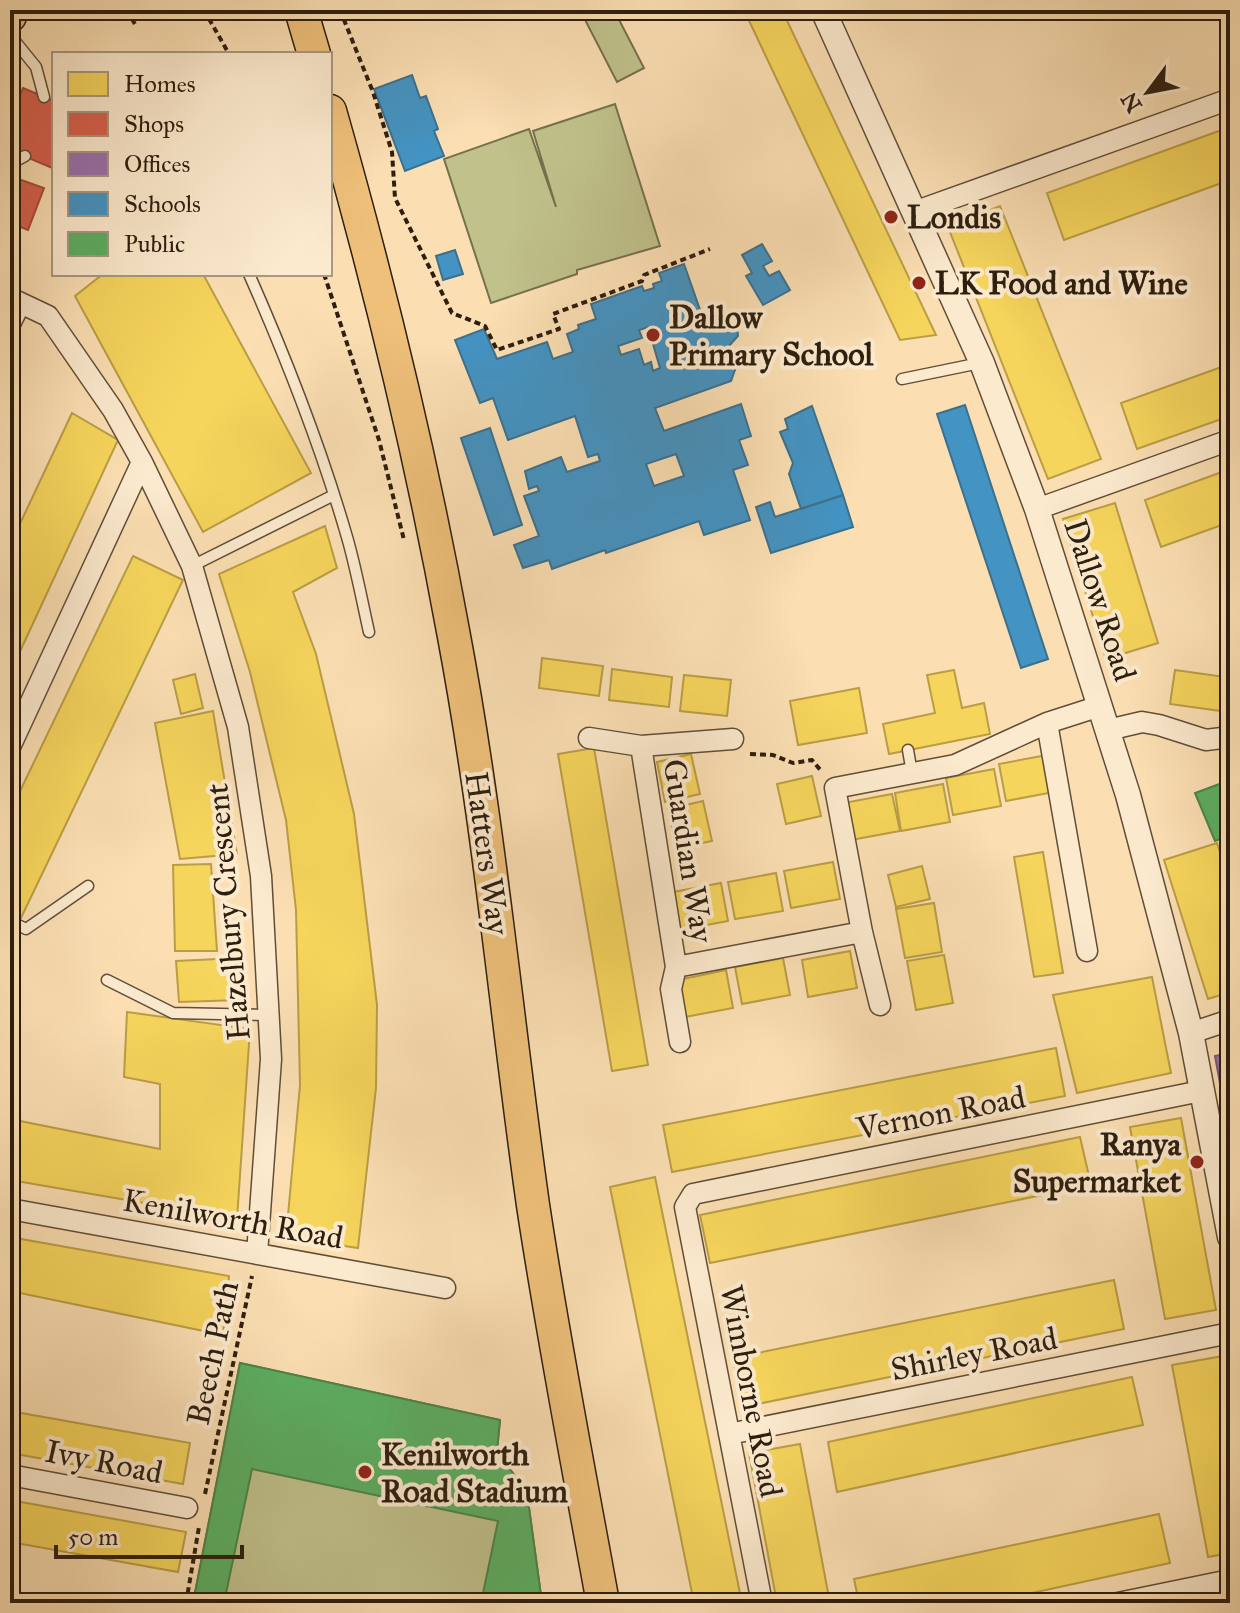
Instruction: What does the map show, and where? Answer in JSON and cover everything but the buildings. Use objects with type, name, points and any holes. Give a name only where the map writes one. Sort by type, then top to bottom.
[{"type":"main road","points":[[10,16],[12,10]]},
{"type":"main road","points":[[301,10],[313,52]]},
{"type":"main road","name":"Hatters Way","points":[[332,118],[392,340],[422,470],[454,634],[487,840],[534,1208],[603,1603]]},
{"type":"street","name":"Dallow Road","points":[[823,10],[982,363],[1037,509],[1128,795],[1191,1033],[1230,1237]]},
{"type":"street","points":[[914,212],[1230,99]]},
{"type":"street","name":"Hazelbury Crescent","points":[[17,302],[48,316],[113,410],[142,462],[192,566],[238,727],[261,876],[271,1059],[257,1254]]},
{"type":"street","points":[[1037,509],[1230,440]]},
{"type":"street","points":[[10,747],[142,462]]},
{"type":"street","points":[[880,1005],[862,932],[835,788],[955,765],[1047,723],[1100,706]]},
{"type":"street","points":[[1108,730],[1142,722],[1206,740],[1230,737]]},
{"type":"street","points":[[1047,723],[1087,951]]},
{"type":"street","points":[[589,738],[641,746],[733,739]]},
{"type":"street","name":"Guardian Way","points":[[641,746],[676,967],[671,989],[680,1042]]},
{"type":"street","name":"Guardian Way","points":[[676,967],[862,932]]},
{"type":"street","points":[[1191,1033],[1230,1020]]},
{"type":"street","name":"Vernon Road","points":[[693,1194],[1201,1091]]},
{"type":"street","name":"Wimborne Road","points":[[693,1194],[685,1207],[762,1603]]},
{"type":"street","name":"Kenilworth Road","points":[[10,1209],[445,1288]]},
{"type":"street","name":"Shirley Road","points":[[729,1434],[1230,1333]]},
{"type":"street","name":"Ivy Road","points":[[10,1475],[187,1508]]},
{"type":"street","points":[[1118,1603],[1230,1580]]},
{"type":"lane","points":[[10,35],[36,67],[44,97]]},
{"type":"lane","points":[[10,164],[25,156]]},
{"type":"lane","points":[[250,276],[291,370],[334,495],[348,539],[369,632]]},
{"type":"lane","points":[[12,331],[17,302]]},
{"type":"lane","points":[[902,379],[982,363]]},
{"type":"lane","points":[[192,566],[334,495]]},
{"type":"lane","points":[[908,750],[912,773]]},
{"type":"lane","points":[[10,921],[26,929],[88,886]]},
{"type":"lane","points":[[107,980],[173,1013],[269,1015]]},
{"type":"path","points":[[127,10],[136,26]]},
{"type":"path","points":[[204,10],[228,52]]},
{"type":"path","points":[[340,10],[373,92],[392,152],[395,198],[452,313],[485,326],[497,350],[559,329],[553,314],[642,281],[644,275],[710,249]]},
{"type":"path","points":[[733,739],[751,754],[773,755],[793,763],[812,760],[835,788]]},
{"type":"path","name":"Beech Path","points":[[205,1495],[257,1254]]},
{"type":"path","points":[[186,1603],[199,1525]]},
{"type":"green space","points":[[580,10],[614,10],[644,68],[617,82]]},
{"type":"green space","points":[[615,104],[660,246],[577,270],[577,274],[491,303],[444,159],[529,129],[556,207],[533,131]]},
{"type":"green space","name":"Kenilworth Road Stadium","points":[[240,1363],[500,1420],[497,1451],[527,1493],[542,1603],[193,1603]]},
{"type":"place","name":"Londis","points":[[891,217]]},
{"type":"place","name":"LK Food and Wine","points":[[919,283]]},
{"type":"place","name":"Dallow Primary School","points":[[653,335]]},
{"type":"place","name":"Ranya Supermarket","points":[[1197,1162]]},
{"type":"place","name":"Kenilworth Road Stadium","points":[[365,1472]]}]
